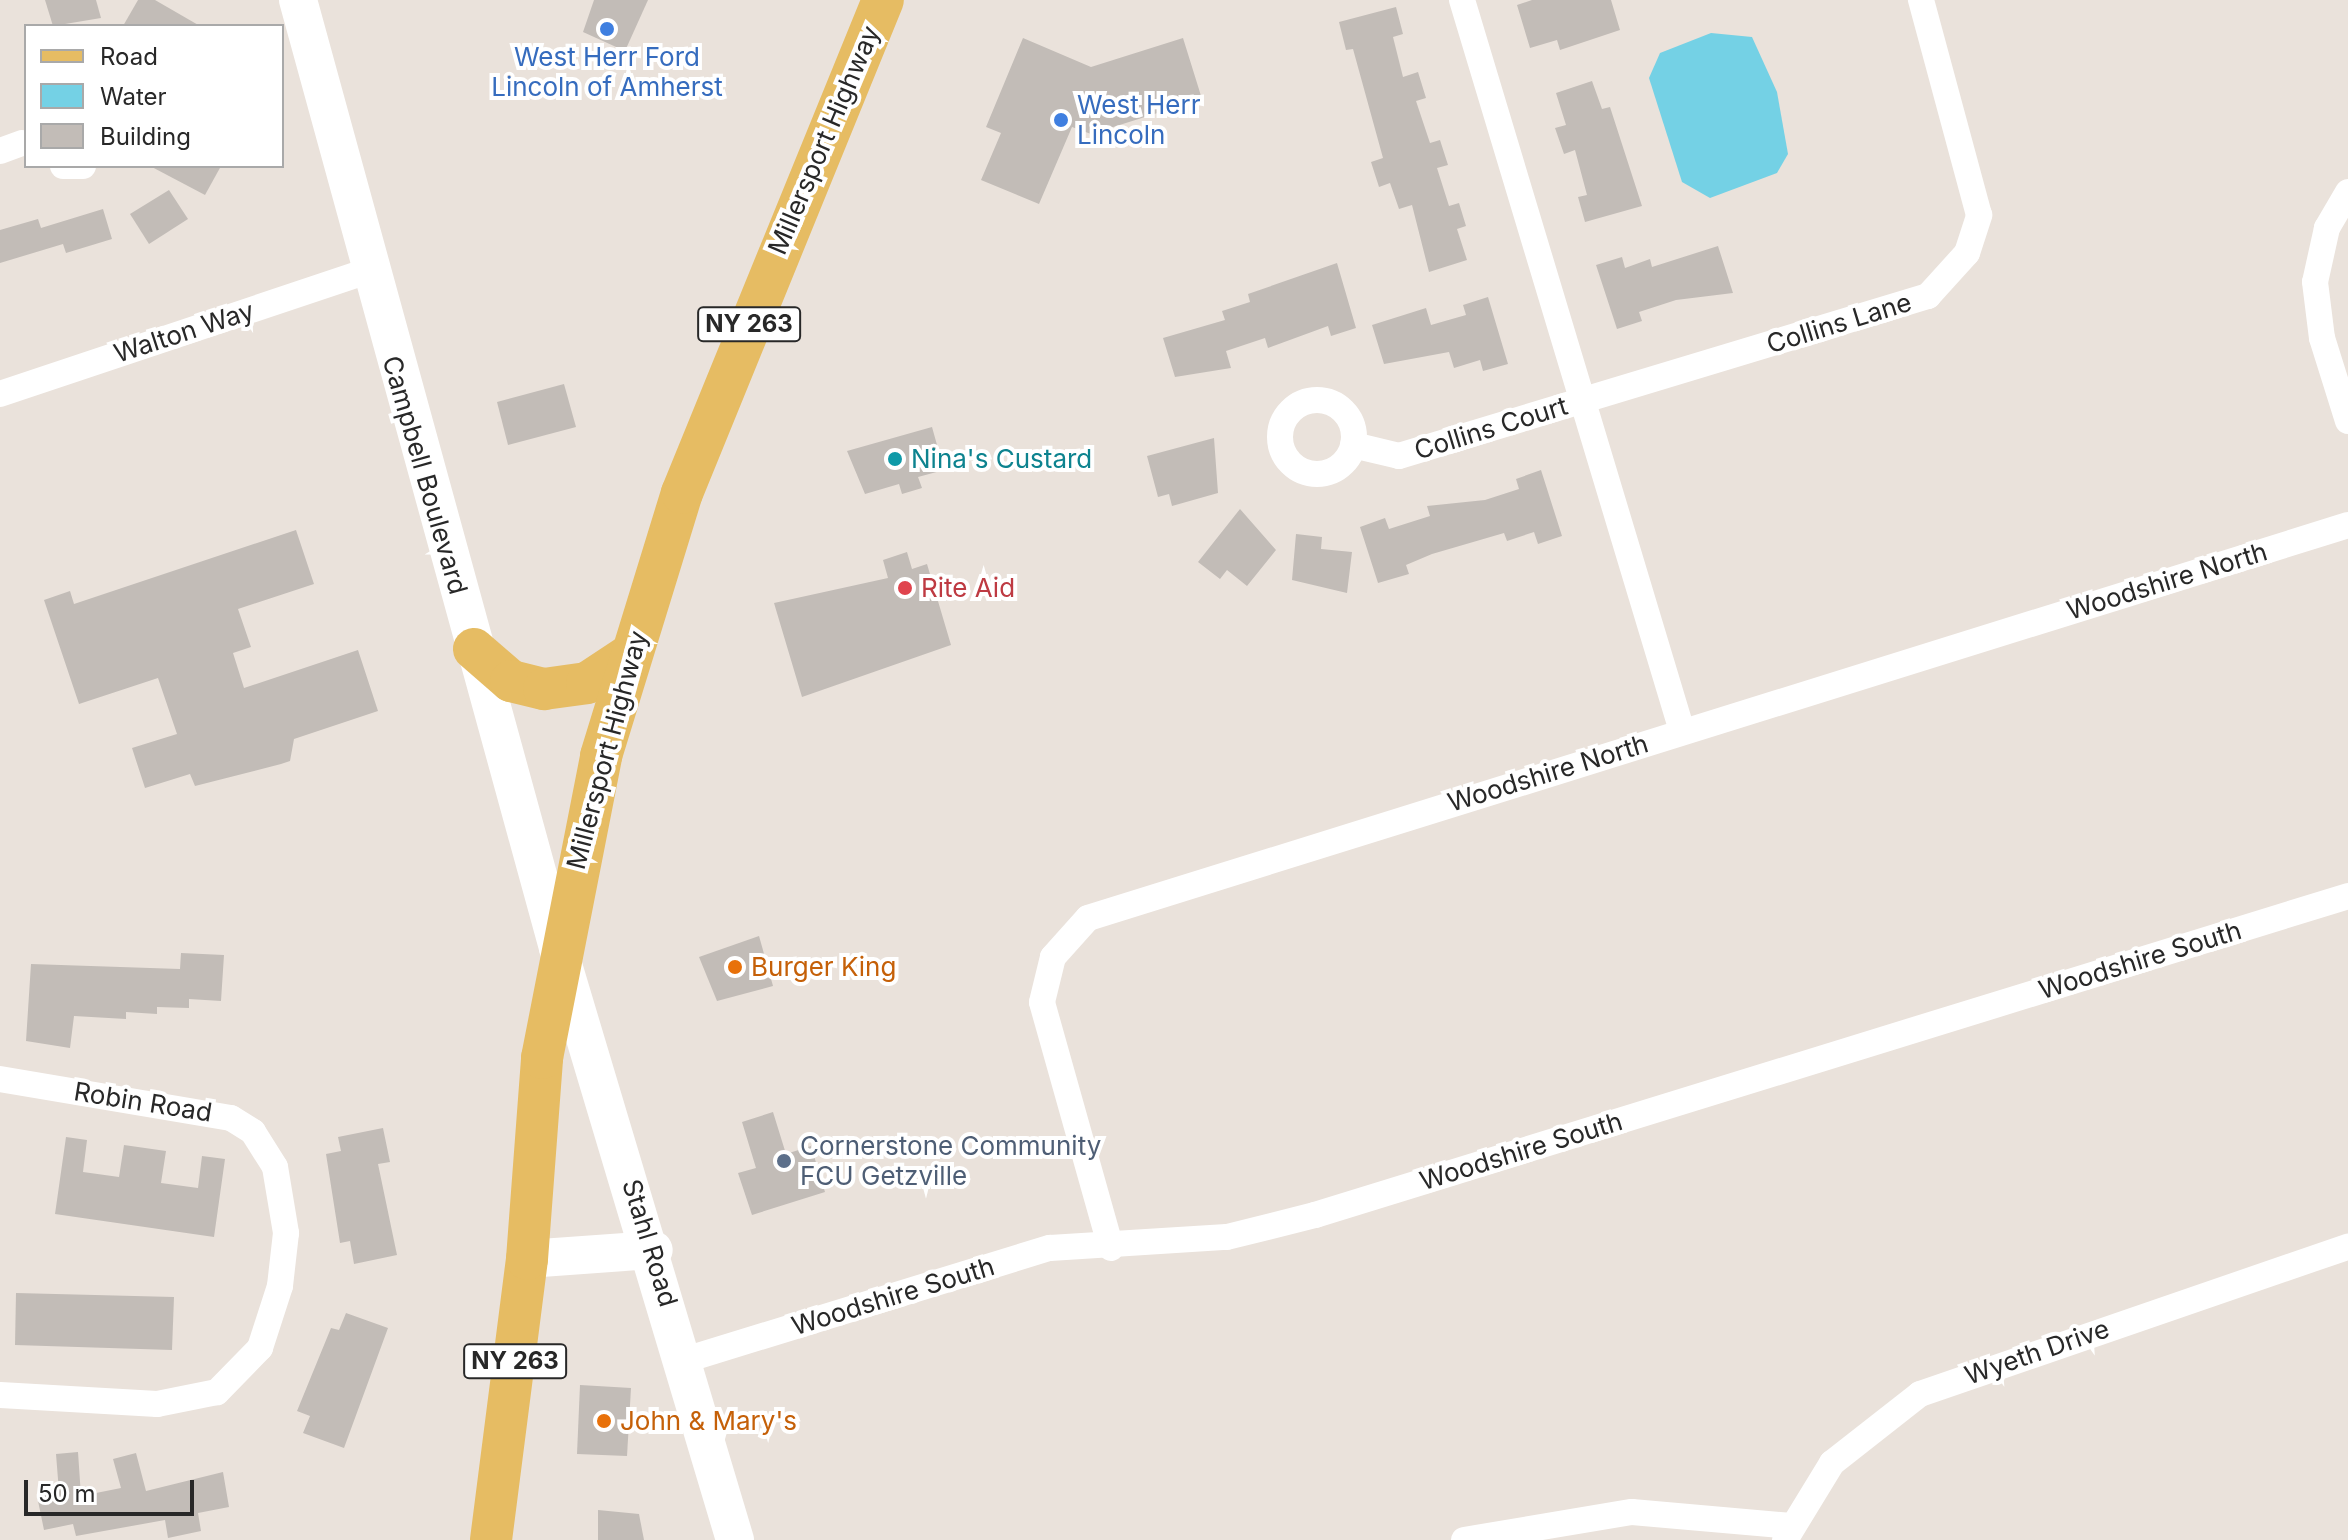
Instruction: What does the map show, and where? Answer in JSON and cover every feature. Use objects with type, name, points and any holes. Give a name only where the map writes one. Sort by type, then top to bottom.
[{"type":"main road","name":"Campbell Boulevard","points":[[298,0],[368,271],[558,948]]},
{"type":"main road","name":"Millersport Highway","points":[[491,1540],[527,1259],[558,948],[631,654],[682,493],[883,0]]},
{"type":"main road","points":[[474,649],[511,681],[544,689],[587,683],[631,654]]},
{"type":"main road","name":"Stahl Road","points":[[558,948],[654,1250],[735,1540]]},
{"type":"main road","points":[[527,1259],[654,1250]]},
{"type":"street","points":[[1462,0],[1682,731]]},
{"type":"street","name":"Collins Lane","points":[[1582,401],[1928,296],[1967,253],[1979,215],[1921,0]]},
{"type":"street","points":[[2348,192],[2319,255],[2322,338],[2348,421]]},
{"type":"street","name":"Walton Way","points":[[0,394],[368,271]]},
{"type":"street","name":"Collins Court","points":[[1353,445],[1399,456],[1582,401]]},
{"type":"street","name":"Woodshire North","points":[[1111,1248],[1042,1002],[1053,957],[1070,932],[1113,907],[2348,525]]},
{"type":"street","name":"Woodshire South","points":[[685,1360],[1050,1248],[1111,1248],[1227,1237],[1315,1215],[2348,896]]},
{"type":"street","name":"Robin Road","points":[[0,1079],[231,1118],[253,1132],[275,1167],[286,1233],[280,1286],[260,1348],[217,1392],[157,1404],[0,1395]]},
{"type":"street","name":"Wyeth Drive","points":[[1788,1533],[1858,1436],[1920,1394],[2348,1247]]},
{"type":"street","points":[[1464,1540],[1632,1512],[1788,1533]]},
{"type":"water","points":[[1711,33],[1752,37],[1777,92],[1788,154],[1777,173],[1710,198],[1682,182],[1649,78],[1660,53]]},
{"type":"building","points":[[45,0],[96,0],[101,18],[52,24]]},
{"type":"building","points":[[138,0],[155,0],[197,24],[124,24]]},
{"type":"building","name":"West Herr Ford Lincoln of Amherst","points":[[594,0],[648,0],[625,51],[583,32]]},
{"type":"building","points":[[1532,0],[1611,0],[1620,30],[1560,50],[1557,40],[1530,48],[1517,5]]},
{"type":"building","points":[[1396,7],[1403,34],[1393,37],[1403,77],[1418,72],[1426,98],[1416,101],[1430,143],[1440,140],[1448,165],[1437,168],[1449,206],[1459,203],[1466,226],[1457,229],[1467,260],[1429,272],[1412,205],[1399,209],[1390,183],[1379,187],[1371,162],[1383,158],[1353,49],[1346,50],[1339,22]]},
{"type":"building","name":"West Herr Lincoln","points":[[1023,38],[1091,67],[1183,38],[1202,99],[1091,134],[1072,127],[1039,204],[981,180],[1001,133],[986,127]]},
{"type":"building","points":[[1592,81],[1602,109],[1610,107],[1642,206],[1585,222],[1578,197],[1587,195],[1575,150],[1564,154],[1555,128],[1566,125],[1556,93]]},
{"type":"building","points":[[154,168],[220,168],[205,195]]},
{"type":"building","points":[[169,190],[188,219],[149,244],[130,214]]},
{"type":"building","points":[[103,209],[112,239],[66,253],[63,244],[0,263],[0,230],[38,219],[41,228]]},
{"type":"building","points":[[1718,246],[1733,293],[1676,300],[1639,312],[1642,321],[1617,329],[1596,265],[1622,257],[1625,268],[1650,259],[1652,267]]},
{"type":"building","points":[[1337,263],[1356,328],[1331,336],[1328,326],[1268,348],[1265,338],[1226,351],[1231,368],[1175,377],[1163,338],[1225,320],[1222,311],[1250,302],[1248,294]]},
{"type":"building","points":[[1488,297],[1508,364],[1483,371],[1480,360],[1454,368],[1449,352],[1384,364],[1372,325],[1426,308],[1431,325],[1466,315],[1463,305]]},
{"type":"building","points":[[564,384],[576,427],[508,445],[497,402]]},
{"type":"building","name":"Nina's Custard","points":[[932,427],[944,470],[918,477],[922,488],[902,494],[899,484],[865,494],[847,451]]},
{"type":"building","points":[[1214,438],[1218,493],[1172,506],[1169,494],[1158,497],[1147,456]]},
{"type":"building","points":[[1541,470],[1562,536],[1538,544],[1534,532],[1507,541],[1504,533],[1432,554],[1406,565],[1409,574],[1378,583],[1360,527],[1385,518],[1389,529],[1430,516],[1427,506],[1485,500],[1519,489],[1516,479]]},
{"type":"building","points":[[1240,509],[1276,550],[1247,586],[1227,570],[1220,579],[1198,562]]},
{"type":"building","points":[[296,530],[314,584],[238,609],[251,647],[233,653],[244,688],[358,650],[378,711],[294,739],[290,761],[281,764],[195,786],[190,774],[145,788],[132,748],[177,734],[158,678],[79,704],[44,600],[70,591],[74,604]]},
{"type":"building","points":[[1296,534],[1322,537],[1321,549],[1352,552],[1347,593],[1292,580]]},
{"type":"building","name":"Rite Aid","points":[[907,552],[912,569],[927,564],[951,645],[802,697],[774,603],[888,578],[883,560]]},
{"type":"building","name":"Burger King","points":[[759,936],[773,986],[717,1001],[699,957]]},
{"type":"building","points":[[181,953],[224,955],[221,1001],[189,999],[189,1008],[157,1007],[157,1014],[126,1012],[126,1019],[74,1016],[70,1048],[26,1041],[31,964],[180,969]]},
{"type":"building","name":"Cornerstone Community FCU Getzville","points":[[773,1112],[786,1154],[811,1146],[825,1192],[752,1215],[738,1173],[756,1168],[742,1122]]},
{"type":"building","points":[[383,1128],[390,1162],[378,1164],[397,1255],[354,1264],[350,1241],[340,1243],[326,1154],[341,1151],[338,1137]]},
{"type":"building","points":[[66,1137],[87,1140],[83,1172],[119,1177],[124,1145],[166,1151],[161,1183],[198,1188],[202,1156],[225,1159],[214,1237],[55,1214]]},
{"type":"building","points":[[16,1293],[174,1297],[172,1350],[15,1345]]},
{"type":"building","points":[[346,1313],[388,1328],[344,1448],[303,1433],[310,1416],[297,1411],[331,1328],[339,1330]]},
{"type":"building","name":"John & Mary's","points":[[580,1385],[631,1388],[627,1456],[577,1454]]},
{"type":"building","points":[[78,1452],[81,1496],[121,1488],[113,1459],[136,1453],[146,1491],[223,1472],[229,1507],[198,1513],[201,1531],[168,1538],[165,1520],[76,1536],[73,1524],[44,1530],[37,1496],[59,1492],[56,1454]]},
{"type":"building","points":[[598,1510],[639,1514],[644,1540],[598,1540]]},
{"type":"place","name":"West Herr Ford Lincoln of Amherst","points":[[607,29]]},
{"type":"place","name":"West Herr Lincoln","points":[[1061,120]]},
{"type":"place","name":"Nina's Custard","points":[[895,459]]},
{"type":"place","name":"Rite Aid","points":[[905,588]]},
{"type":"place","name":"Burger King","points":[[735,967]]},
{"type":"place","name":"Cornerstone Community FCU Getzville","points":[[784,1161]]},
{"type":"place","name":"John & Mary's","points":[[604,1421]]}]
